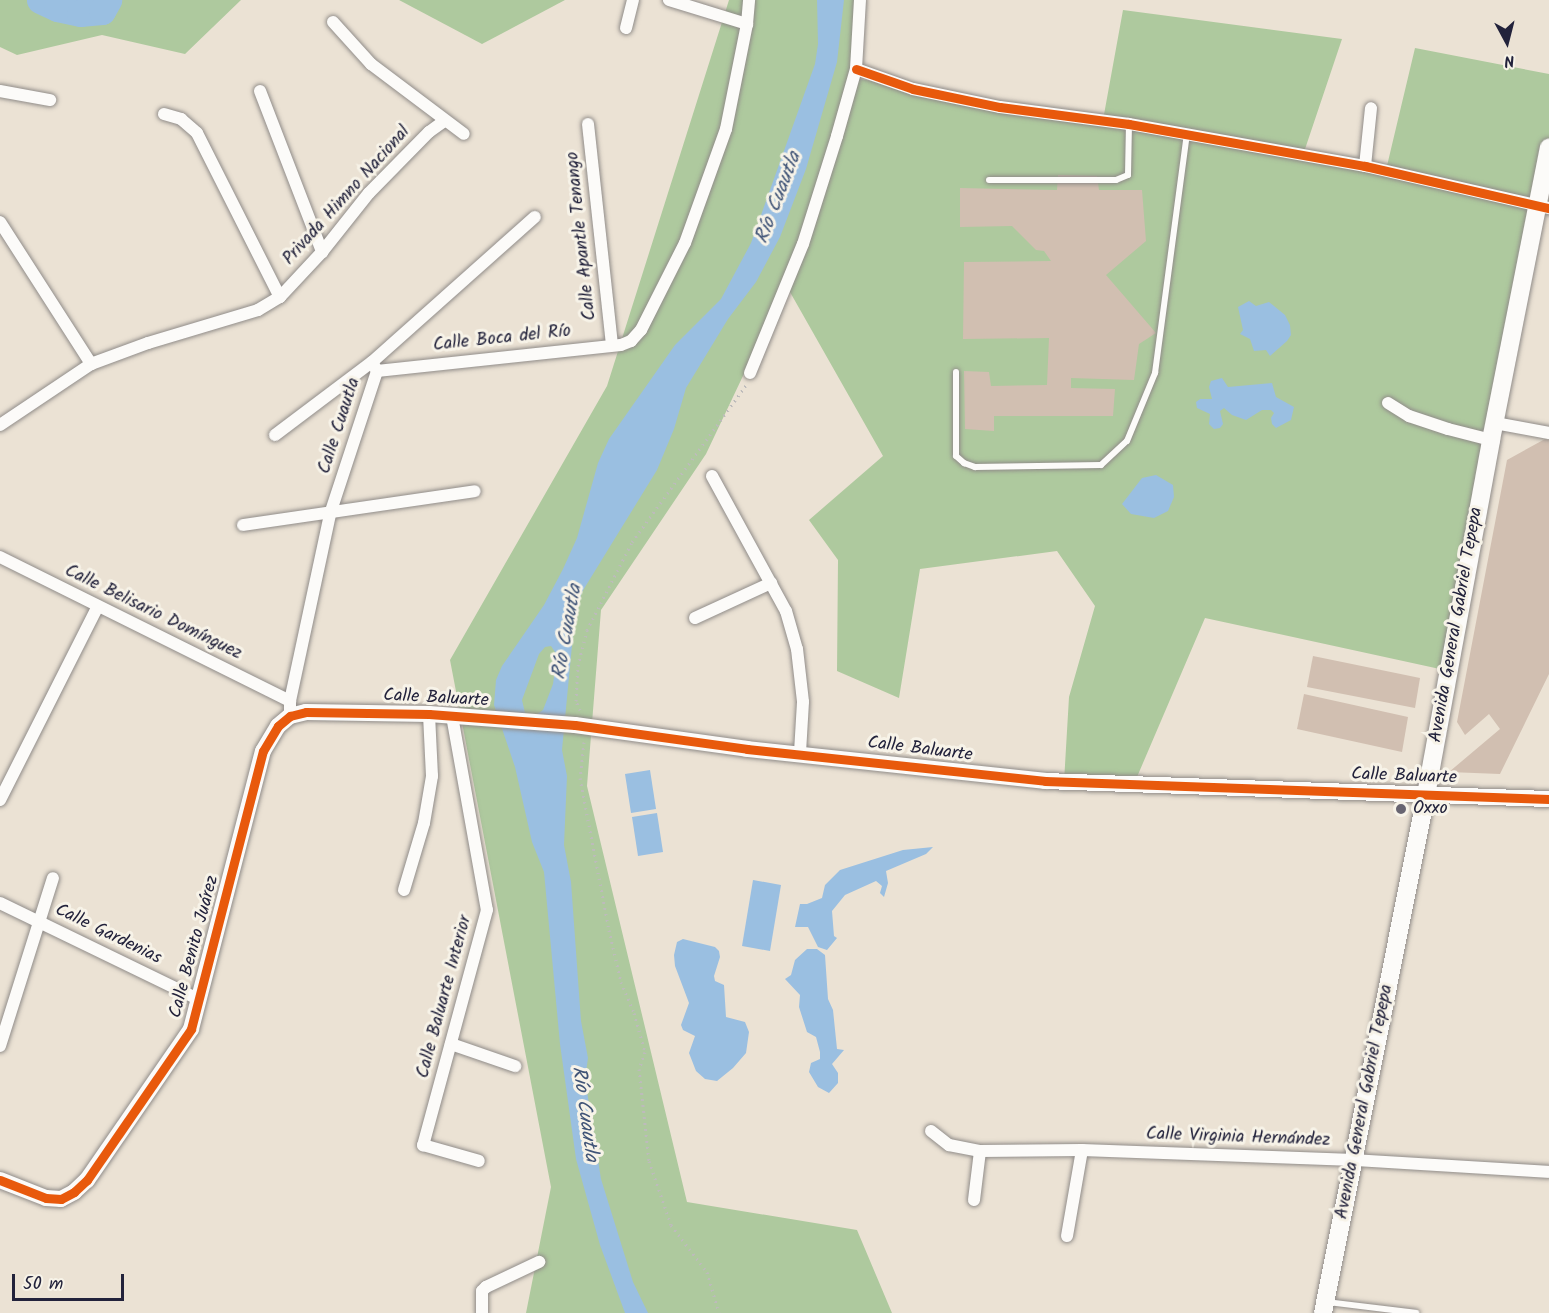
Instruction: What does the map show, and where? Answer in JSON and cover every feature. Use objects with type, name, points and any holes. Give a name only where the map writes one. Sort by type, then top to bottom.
[{"type":"main road","name":"Avenida General Gabriel Tepepa","points":[[1324,1307],[1426,795],[1493,431],[1542,206],[1549,148]]},
{"type":"street","points":[[626,28],[633,0]]},
{"type":"street","points":[[669,0],[747,24],[749,0]]},
{"type":"street","points":[[750,373],[803,244],[856,69],[860,0]]},
{"type":"street","points":[[333,22],[371,64],[464,134]]},
{"type":"street","name":"Calle Boca del Río","points":[[375,367],[631,342],[640,330],[685,243],[726,129],[747,24]]},
{"type":"street","points":[[856,69],[913,88],[991,105],[1129,124],[1365,166],[1542,206]]},
{"type":"street","points":[[0,91],[50,100]]},
{"type":"street","points":[[260,91],[322,252]]},
{"type":"street","points":[[1365,166],[1371,108]]},
{"type":"street","name":"Privada Himno Nacional","points":[[164,114],[181,118],[197,133],[280,297]]},
{"type":"street","name":"Privada Himno Nacional","points":[[0,424],[91,364],[148,343],[258,310],[280,297],[322,252],[369,193],[429,132],[444,121]]},
{"type":"street","name":"Calle Apantle Tenango","points":[[588,124],[612,345]]},
{"type":"street","name":"Calle Cuautla","points":[[290,708],[330,514],[375,367],[535,217]]},
{"type":"street","points":[[0,222],[91,364]]},
{"type":"street","points":[[274,435],[375,367]]},
{"type":"street","points":[[1388,403],[1409,416],[1493,431],[1549,433]]},
{"type":"street","points":[[712,476],[786,611],[797,650],[803,702],[800,753]]},
{"type":"street","points":[[243,525],[475,491]]},
{"type":"street","name":"Calle Belisario Domínguez","points":[[0,557],[290,708]]},
{"type":"street","points":[[695,618],[771,583]]},
{"type":"street","points":[[1,797],[98,606]]},
{"type":"street","name":"Calle Baluarte","points":[[290,708],[429,714],[580,726],[747,749],[1045,781],[1549,799]]},
{"type":"street","name":"Calle Benito Juárez","points":[[0,1180],[46,1198],[61,1199],[81,1186],[191,1029],[262,751],[269,736],[290,708]]},
{"type":"street","points":[[404,890],[424,823],[432,776],[429,714]]},
{"type":"street","name":"Calle Baluarte Interior","points":[[452,716],[487,910],[423,1145],[478,1161]]},
{"type":"street","points":[[0,1046],[53,878]]},
{"type":"street","name":"Calle Gardenias","points":[[0,903],[200,1000]]},
{"type":"street","points":[[451,1044],[515,1066]]},
{"type":"street","name":"Calle Virginia Hernández","points":[[931,1131],[949,1145],[980,1151],[1082,1150],[1354,1160],[1549,1173]]},
{"type":"street","points":[[1067,1236],[1082,1150]]},
{"type":"street","points":[[974,1200],[980,1151]]},
{"type":"street","points":[[482,1313],[482,1291],[486,1287],[539,1262]]},
{"type":"lane","points":[[989,180],[1116,180],[1128,175],[1129,124]]},
{"type":"lane","points":[[956,372],[956,456],[964,463],[975,467],[1101,465],[1127,441],[1155,373],[1187,134]]},
{"type":"lane","points":[[1324,1307],[1416,1313]]},
{"type":"path","points":[[719,1313],[707,1272],[671,1225],[649,1161],[639,1069],[645,1052],[619,972],[580,778],[580,726],[576,700],[578,666],[587,630],[633,542],[746,386],[750,373]]},
{"type":"green space","points":[[0,0],[241,0],[185,54],[102,35],[17,55],[0,47]]},
{"type":"green space","points":[[399,0],[565,0],[482,44]]},
{"type":"green space","points":[[729,0],[859,0],[854,78],[1103,120],[1123,10],[1342,39],[1303,155],[1386,170],[1415,48],[1549,74],[1549,161],[1449,671],[1205,618],[1134,784],[1064,782],[1069,697],[1095,606],[1057,551],[920,569],[899,698],[837,671],[838,560],[809,520],[883,456],[786,285],[706,454],[601,610],[587,786],[687,1202],[857,1230],[892,1313],[526,1313],[551,1187],[450,660],[607,386]]},
{"type":"water","name":"Río Cuautla","points":[[817,0],[844,0],[837,62],[806,169],[780,237],[756,282],[728,319],[686,388],[674,429],[657,470],[582,592],[575,614],[562,750],[567,776],[564,845],[571,882],[581,1021],[588,1058],[585,1079],[601,1179],[633,1282],[648,1313],[625,1313],[600,1245],[576,1159],[560,1044],[544,872],[532,842],[515,767],[494,705],[496,680],[502,666],[544,605],[563,569],[577,538],[598,463],[609,439],[675,345],[721,299],[751,243],[815,64],[818,44]],"holes":[[[551,646],[557,655],[553,684],[543,710],[532,718],[525,713],[522,700],[539,654],[545,647]]]},
{"type":"water","points":[[1249,301],[1256,306],[1269,302],[1285,315],[1290,325],[1291,335],[1270,356],[1266,350],[1254,351],[1250,339],[1240,334],[1243,330],[1238,307]]},
{"type":"water","points":[[1222,378],[1228,387],[1272,383],[1276,397],[1294,407],[1291,420],[1276,428],[1272,424],[1271,418],[1274,413],[1271,410],[1262,410],[1246,420],[1232,415],[1224,408],[1220,411],[1223,424],[1220,428],[1214,429],[1209,424],[1210,414],[1197,408],[1196,402],[1200,399],[1212,399],[1209,387],[1211,381]]},
{"type":"water","points":[[1156,475],[1173,485],[1174,497],[1168,511],[1154,518],[1131,514],[1122,504],[1142,478]]},
{"type":"water","points":[[650,770],[656,809],[631,813],[625,774]]},
{"type":"water","points":[[657,813],[663,852],[638,856],[632,817]]},
{"type":"water","points":[[933,847],[926,854],[886,871],[888,883],[884,897],[880,893],[882,886],[876,881],[845,895],[832,911],[834,936],[837,938],[827,950],[818,947],[808,927],[795,927],[800,904],[807,904],[822,898],[825,885],[840,870],[903,850]]},
{"type":"water","points":[[753,880],[781,885],[770,951],[742,946]]},
{"type":"water","points":[[683,939],[715,947],[719,951],[720,957],[714,976],[715,981],[724,985],[726,1017],[745,1022],[749,1032],[746,1053],[717,1081],[705,1079],[696,1071],[689,1053],[695,1036],[683,1030],[681,1025],[689,1003],[675,966],[674,955],[677,942]]},
{"type":"water","points":[[807,949],[817,949],[825,955],[828,999],[833,1010],[837,1049],[844,1050],[832,1064],[838,1073],[838,1083],[829,1093],[818,1087],[809,1072],[811,1063],[820,1059],[820,1052],[816,1037],[807,1032],[799,1007],[800,995],[785,979],[791,975],[795,960]]},
{"type":"building","points":[[1058,175],[1097,176],[1099,190],[1142,190],[1146,241],[1106,275],[1156,333],[1139,344],[1134,380],[1071,378],[1071,388],[1115,389],[1113,416],[994,416],[994,431],[965,429],[964,371],[989,372],[991,386],[1047,385],[1049,338],[963,339],[964,262],[1051,261],[1044,251],[1036,250],[1012,226],[960,227],[960,188],[1057,190]]},
{"type":"building","points":[[1545,439],[1549,440],[1549,674],[1500,774],[1449,772],[1500,729],[1489,714],[1465,735],[1457,722],[1507,460]]},
{"type":"building","points":[[1313,656],[1420,678],[1415,708],[1307,687]]},
{"type":"building","points":[[1304,694],[1408,717],[1402,752],[1297,729]]},
{"type":"waterway","points":[[40,0],[57,8],[80,13],[102,11],[108,0]]},
{"type":"cycle path","points":[[856,69],[913,89],[1000,107],[1129,124],[1365,166],[1549,208]]},
{"type":"cycle path","points":[[0,1180],[46,1198],[61,1199],[74,1192],[87,1180],[191,1029],[263,751],[278,726],[290,716],[306,712],[429,714],[575,725],[747,749],[1045,781],[1549,799]]},
{"type":"place","name":"Oxxo","points":[[1401,809]]}]
